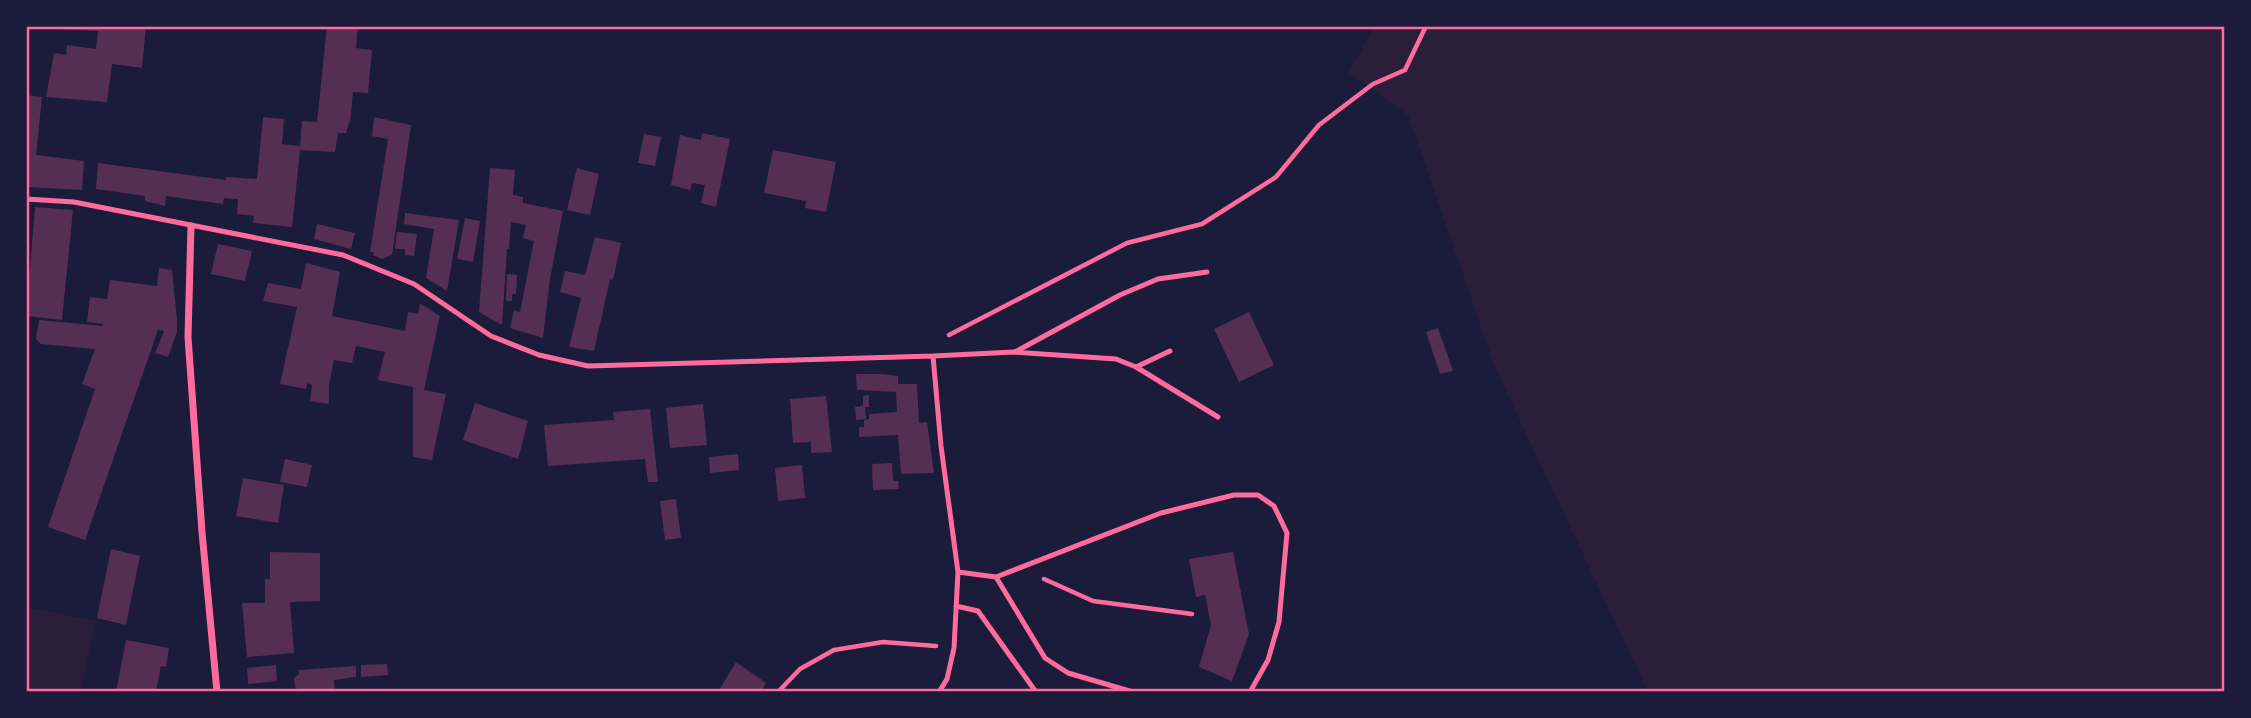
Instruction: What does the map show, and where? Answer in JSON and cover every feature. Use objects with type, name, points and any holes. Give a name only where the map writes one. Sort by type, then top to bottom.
[{"type":"street","points":[[191,226],[188,337],[217,692]]},
{"type":"lane","points":[[26,199],[74,202],[343,255],[414,284],[491,336],[540,355],[588,366],[1014,352],[1116,359],[1136,367],[1218,417]]},
{"type":"lane","points":[[1014,352],[1120,295],[1158,279],[1207,271]]},
{"type":"lane","points":[[1136,367],[1171,351]]},
{"type":"lane","points":[[933,356],[941,446],[958,572],[954,648],[947,679],[940,692]]},
{"type":"lane","points":[[958,572],[996,577],[1161,513],[1234,495],[1258,495],[1274,506],[1287,533],[1279,622],[1268,660],[1250,692]]},
{"type":"lane","points":[[996,577],[1045,658],[1068,673],[1133,692]]},
{"type":"lane","points":[[956,606],[978,611],[1036,692]]},
{"type":"path","points":[[933,356],[949,335],[961,328],[1128,243],[1202,224],[1276,177],[1319,125],[1373,84],[1405,70],[1426,26]]},
{"type":"path","points":[[1019,568],[1093,601],[1192,614]]},
{"type":"path","points":[[778,692],[800,669],[834,650],[883,642],[954,648]]},
{"type":"shaded area","points":[[1375,26],[2225,26],[2225,692],[1648,692],[1496,370],[1408,115],[1348,73]]},
{"type":"shaded area","points":[[26,607],[96,621],[81,689],[93,692],[26,692]]},
{"type":"building","points":[[55,26],[146,26],[142,68],[112,64],[107,102],[46,97],[54,53],[66,55],[67,45],[96,49],[98,31],[56,29]]},
{"type":"building","points":[[327,26],[358,26],[356,48],[372,50],[368,93],[353,92],[350,123],[346,133],[338,133],[335,152],[300,150],[292,227],[253,223],[254,216],[237,214],[238,199],[224,198],[223,204],[166,196],[165,206],[145,201],[145,196],[96,189],[98,163],[226,180],[226,177],[257,179],[263,117],[284,119],[282,144],[300,146],[302,121],[317,122]]},
{"type":"building","points":[[26,95],[42,97],[36,155],[84,161],[82,190],[26,187]]},
{"type":"building","points":[[374,117],[411,125],[392,255],[382,259],[370,252],[388,139],[372,136]]},
{"type":"building","points":[[702,133],[730,139],[716,207],[701,203],[705,185],[692,183],[690,190],[671,185],[680,135],[701,140]]},
{"type":"building","points":[[644,134],[661,137],[655,166],[638,163]]},
{"type":"building","points":[[773,150],[836,162],[826,212],[805,208],[806,201],[764,193]]},
{"type":"building","points":[[490,168],[515,170],[513,195],[523,197],[523,203],[563,211],[550,279],[543,338],[510,328],[514,310],[520,312],[534,241],[523,238],[526,225],[511,222],[502,325],[479,312]]},
{"type":"building","points":[[577,168],[599,174],[590,215],[567,210]]},
{"type":"building","points":[[35,207],[73,210],[62,320],[26,316]]},
{"type":"building","points":[[405,213],[459,220],[447,291],[426,278],[434,229],[404,224]]},
{"type":"building","points":[[465,218],[480,221],[473,262],[457,259]]},
{"type":"building","points":[[317,224],[355,233],[351,249],[314,239]]},
{"type":"building","points":[[397,232],[417,234],[414,256],[405,255],[405,249],[395,249]]},
{"type":"building","points":[[595,237],[621,243],[594,351],[569,347],[581,298],[560,292],[565,271],[585,275]]},
{"type":"building","points":[[218,244],[252,251],[245,281],[211,274]]},
{"type":"building","points":[[306,263],[340,272],[332,316],[405,331],[408,312],[418,314],[420,303],[440,316],[424,390],[446,394],[432,460],[413,457],[413,387],[378,380],[385,352],[356,346],[352,363],[334,360],[329,385],[329,404],[310,401],[312,385],[307,383],[306,389],[280,384],[297,307],[263,301],[268,283],[301,289]]},
{"type":"building","points":[[159,268],[172,270],[177,332],[168,357],[155,353],[164,331],[158,330],[85,540],[48,527],[95,389],[82,384],[95,349],[41,344],[36,339],[39,320],[103,326],[87,322],[90,297],[107,299],[110,280],[157,286]]},
{"type":"building","points":[[507,274],[517,275],[516,294],[512,294],[512,301],[506,301]]},
{"type":"building","points":[[1249,312],[1274,365],[1239,382],[1214,329]]},
{"type":"building","points":[[1438,328],[1453,371],[1440,374],[1426,332]]},
{"type":"building","points":[[856,374],[898,376],[898,384],[917,384],[919,423],[927,422],[934,473],[901,474],[898,435],[859,437],[859,427],[864,427],[864,420],[869,419],[869,414],[897,412],[896,392],[857,390]]},
{"type":"building","points":[[869,395],[869,407],[865,407],[866,419],[856,420],[855,407],[863,406],[863,396]]},
{"type":"building","points":[[826,396],[832,452],[811,453],[811,442],[793,443],[790,399]]},
{"type":"building","points":[[475,403],[528,421],[518,459],[463,440]]},
{"type":"building","points":[[703,404],[707,445],[670,448],[666,408]]},
{"type":"building","points":[[650,409],[658,482],[648,482],[645,459],[548,466],[544,425],[614,420],[613,412]]},
{"type":"building","points":[[738,454],[739,470],[710,473],[709,457]]},
{"type":"building","points":[[285,459],[312,465],[307,487],[280,482]]},
{"type":"building","points":[[892,463],[893,481],[898,481],[899,489],[873,490],[872,464]]},
{"type":"building","points":[[802,465],[805,498],[778,501],[775,468]]},
{"type":"building","points":[[243,478],[284,485],[278,523],[236,516]]},
{"type":"building","points":[[676,499],[681,538],[665,540],[660,501]]},
{"type":"building","points":[[111,549],[140,556],[126,625],[97,618]]},
{"type":"building","points":[[270,552],[320,553],[320,601],[290,602],[294,653],[247,657],[242,603],[265,603],[265,579],[270,579]]},
{"type":"building","points":[[1233,552],[1249,634],[1232,681],[1199,667],[1211,625],[1205,595],[1196,597],[1189,559]]},
{"type":"building","points":[[126,640],[169,648],[166,667],[161,666],[156,692],[116,692]]},
{"type":"building","points":[[736,662],[766,683],[761,692],[718,692]]},
{"type":"building","points":[[387,664],[388,675],[361,677],[361,665]]},
{"type":"building","points":[[276,665],[277,681],[248,684],[247,668]]},
{"type":"building","points":[[356,666],[356,677],[334,680],[335,692],[301,692],[295,687],[294,678],[299,674],[299,670]]}]
